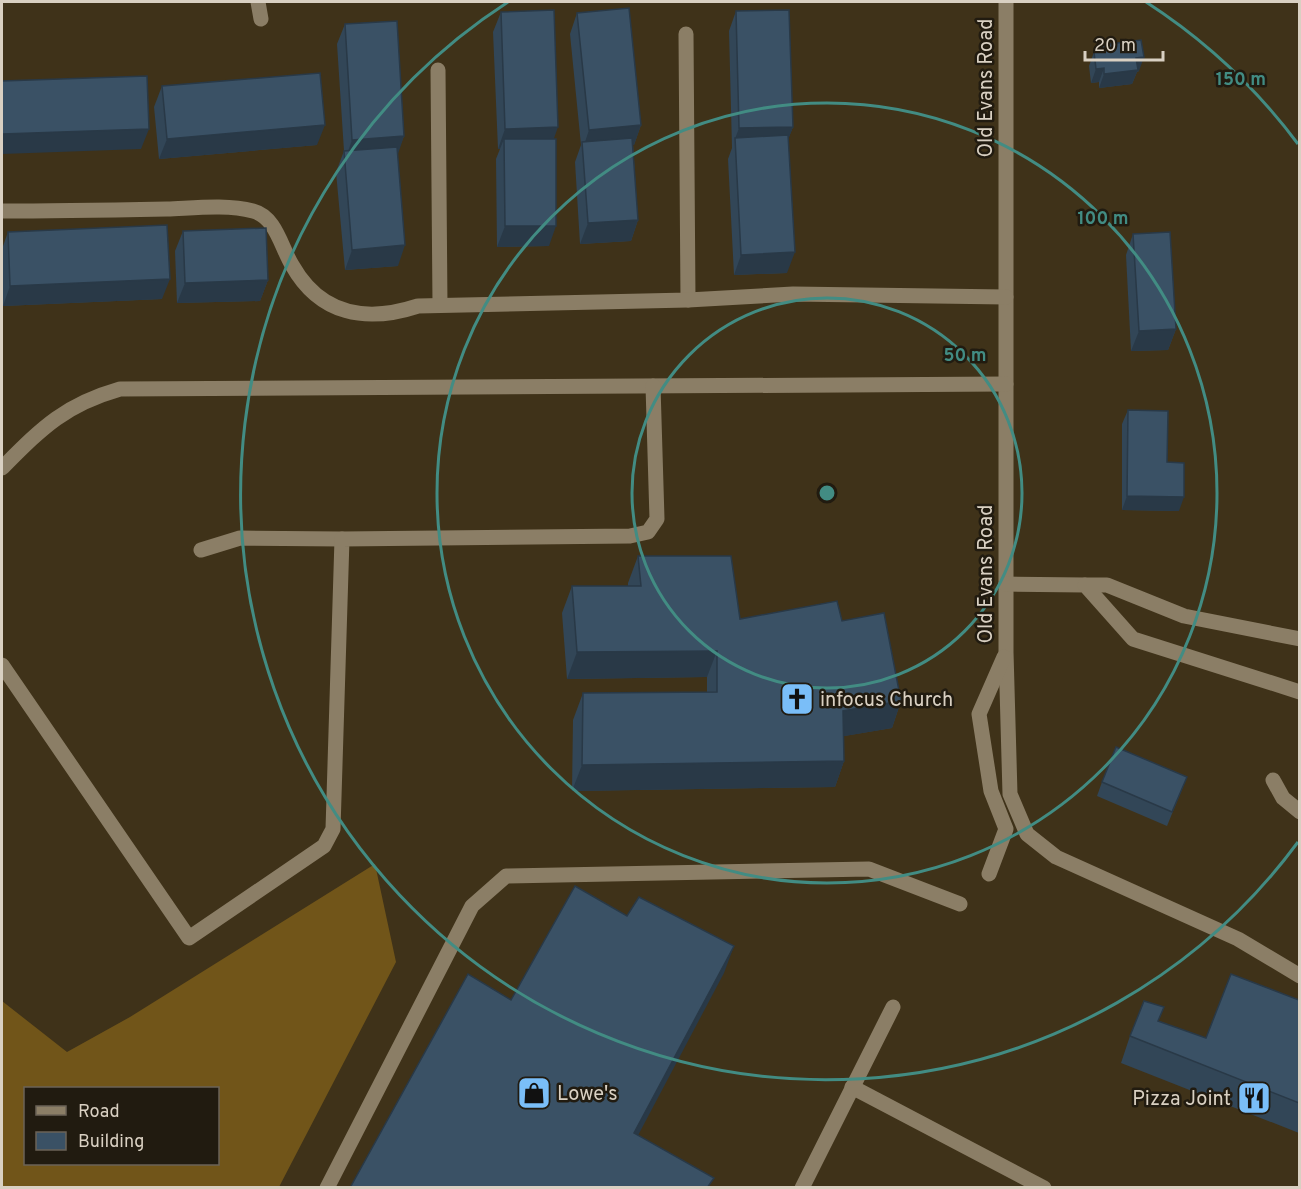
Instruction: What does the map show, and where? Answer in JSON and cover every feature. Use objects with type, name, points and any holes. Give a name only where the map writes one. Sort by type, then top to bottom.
[{"type":"street","points":[[258,2],[261,19]]},
{"type":"street","name":"Old Evans Road","points":[[1006,2],[1006,652],[1010,794],[1027,834],[1056,857],[1238,939],[1299,976]]},
{"type":"street","points":[[686,34],[688,300]]},
{"type":"street","points":[[438,70],[440,305]]},
{"type":"street","points":[[2,211],[213,208],[252,211],[266,216],[306,288],[327,302],[354,314],[398,312],[418,306],[688,300],[793,294],[1006,297]]},
{"type":"street","points":[[2,468],[43,426],[88,398],[120,389],[1006,384]]},
{"type":"street","points":[[201,550],[240,538],[630,536],[648,532],[657,519],[654,386]]},
{"type":"street","points":[[2,665],[189,938],[324,846],[333,829],[342,539]]},
{"type":"street","points":[[1006,584],[1107,585],[1184,616],[1299,639]]},
{"type":"street","points":[[1085,585],[1133,639],[1299,692]]},
{"type":"street","points":[[989,874],[1006,829],[991,791],[979,714],[1006,652]]},
{"type":"street","points":[[1273,780],[1283,798],[1299,812]]},
{"type":"street","points":[[327,1188],[472,906],[506,876],[869,869],[960,904]]},
{"type":"street","points":[[802,1188],[893,1007]]},
{"type":"street","points":[[852,1088],[1044,1188]]},
{"type":"shaded area","points":[[375,864],[396,962],[279,1187],[2,1187],[2,1001],[67,1052],[130,1017]]},
{"type":"building","points":[[629,8],[641,125],[589,130],[577,13]]},
{"type":"building","points":[[554,10],[558,127],[505,129],[501,12]]},
{"type":"building","points":[[789,10],[793,127],[739,128],[736,11]]},
{"type":"building","points":[[397,21],[404,136],[352,140],[345,24]]},
{"type":"building","points":[[1141,40],[1144,57],[1136,58],[1138,70],[1104,74],[1104,68],[1096,69],[1094,52],[1102,51],[1101,45]]},
{"type":"building","points":[[320,73],[325,125],[167,139],[162,86]]},
{"type":"building","points":[[147,76],[149,129],[2,134],[2,81]]},
{"type":"building","points":[[788,135],[795,252],[741,255],[735,138]]},
{"type":"building","points":[[632,138],[638,220],[588,223],[582,142]]},
{"type":"building","points":[[504,139],[556,139],[556,226],[505,226]]},
{"type":"building","points":[[397,147],[405,245],[352,250],[344,151]]},
{"type":"building","points":[[167,225],[170,279],[10,286],[8,232]]},
{"type":"building","points":[[266,228],[268,280],[185,283],[183,231]]},
{"type":"building","points":[[1170,232],[1176,329],[1139,331],[1133,234]]},
{"type":"building","points":[[1128,410],[1168,411],[1167,462],[1184,463],[1184,497],[1127,496]]},
{"type":"building","name":"infocus Church","points":[[638,556],[731,556],[740,619],[837,601],[842,621],[884,613],[901,701],[843,711],[844,761],[582,765],[583,693],[717,692],[717,651],[577,652],[572,586],[641,586]]},
{"type":"building","points":[[1116,747],[1187,777],[1172,812],[1102,782]]},
{"type":"building","name":"Lowe's","points":[[575,886],[627,916],[639,897],[734,946],[634,1133],[714,1178],[707,1188],[350,1188],[468,974],[511,1000]]},
{"type":"building","points":[[1231,974],[1299,1000],[1299,1103],[1130,1036],[1144,1001],[1164,1007],[1158,1021],[1206,1038]]},
{"type":"place","name":"infocus Church","points":[[797,699]]},
{"type":"place","name":"Lowe's","points":[[534,1093]]},
{"type":"place","name":"Pizza Joint","points":[[1254,1098]]}]
